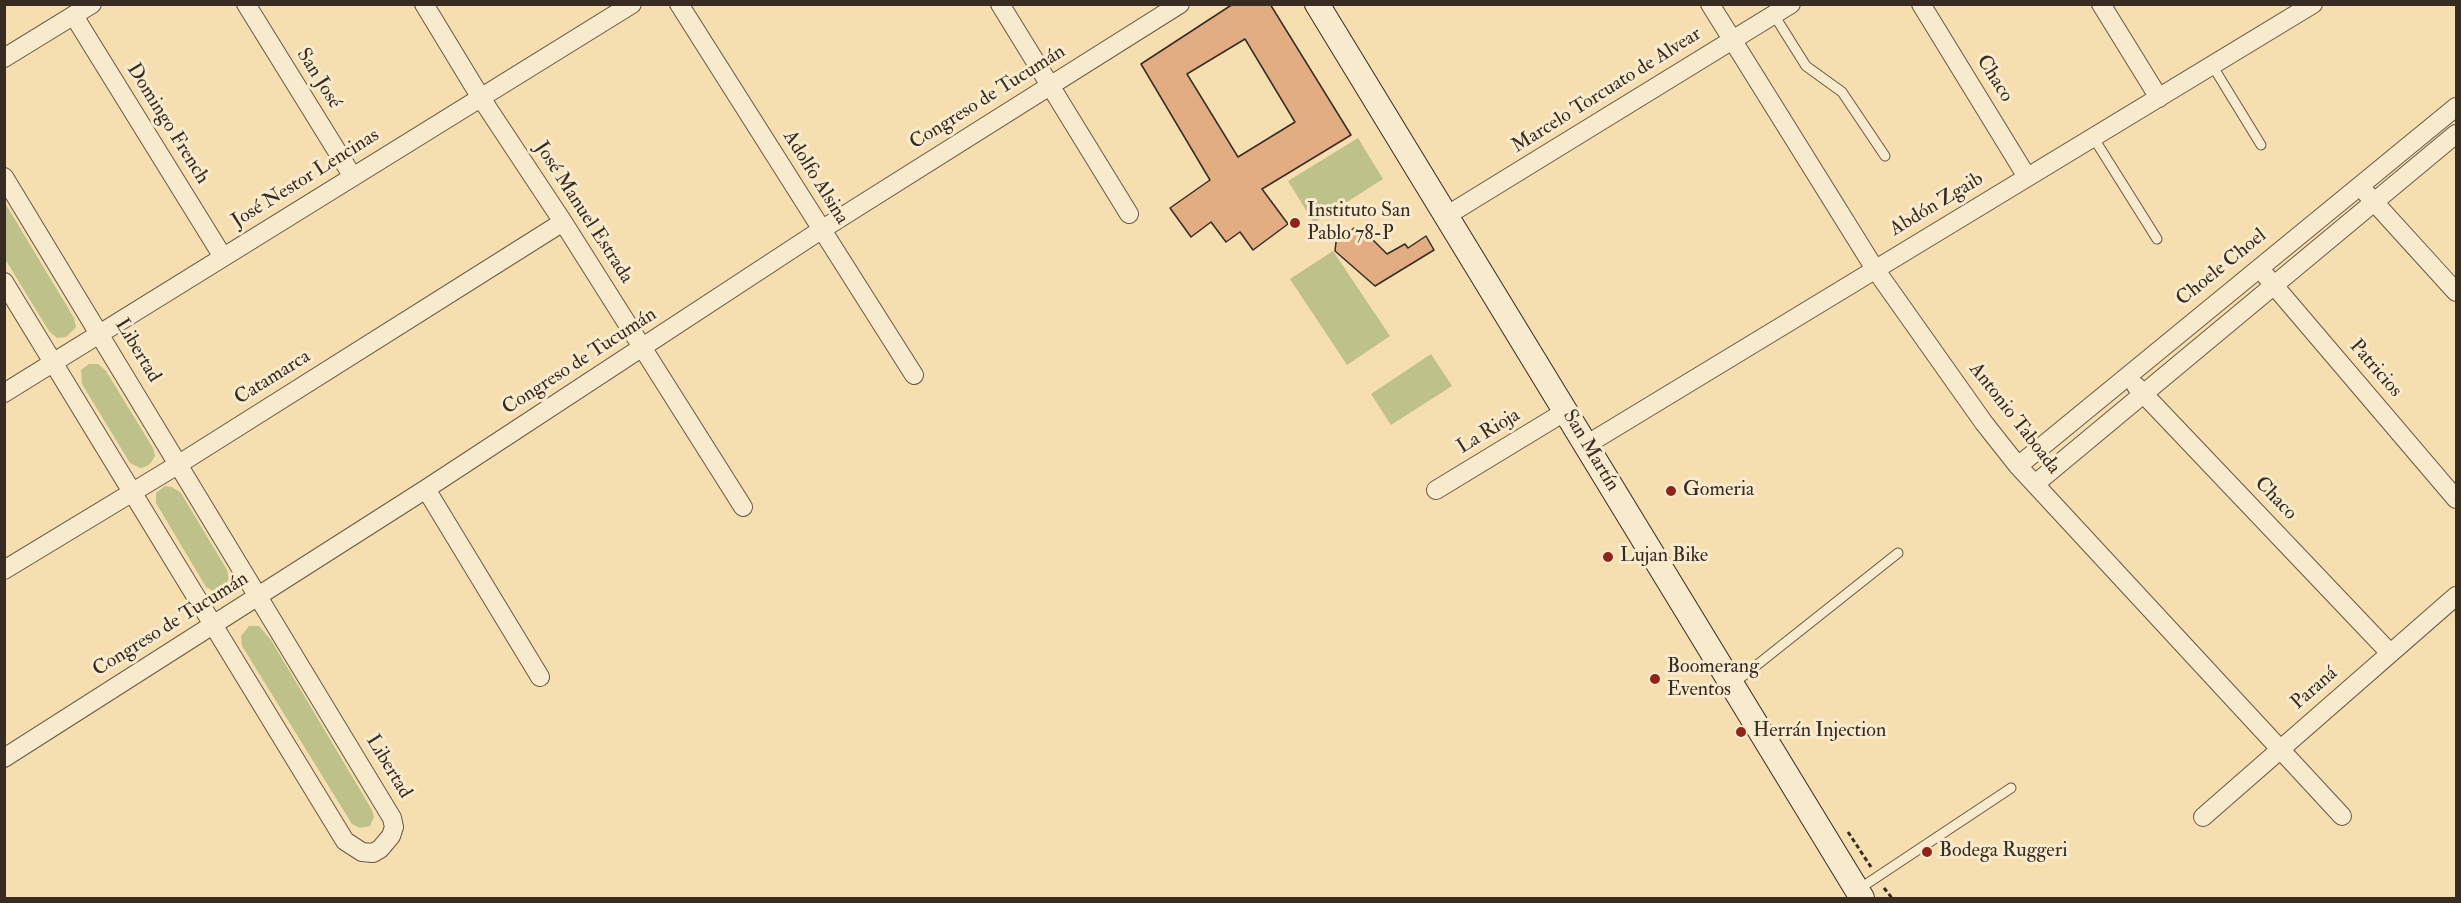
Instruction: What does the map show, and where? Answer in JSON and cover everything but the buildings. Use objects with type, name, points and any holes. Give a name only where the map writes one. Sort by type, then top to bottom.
[{"type":"main road","name":"San Martín","points":[[1317,4],[1860,894]]},
{"type":"street","points":[[4,58],[92,4]]},
{"type":"street","name":"San José","points":[[246,4],[353,177]]},
{"type":"street","name":"José Manuel Estrada","points":[[424,4],[481,98],[563,222],[743,507]]},
{"type":"street","name":"José Nestor Lencinas","points":[[4,393],[632,4]]},
{"type":"street","name":"Adolfo Alsina","points":[[679,4],[914,375]]},
{"type":"street","points":[[1000,4],[1129,214]]},
{"type":"street","name":"Congreso de Tucumán","points":[[4,758],[426,489],[821,230],[1180,4]]},
{"type":"street","name":"Antonio Taboada","points":[[1710,4],[1875,269],[1984,423],[2035,484],[2342,816]]},
{"type":"street","name":"Marcelo Torcuato de Alvear","points":[[1446,216],[1791,4]]},
{"type":"street","name":"Chaco","points":[[1921,4],[2027,177]]},
{"type":"street","points":[[2101,4],[2159,98]]},
{"type":"street","name":"Abdón Zgaib","points":[[1586,445],[2159,98],[2301,7]]},
{"type":"street","name":"Domingo French","points":[[74,16],[223,256]]},
{"type":"street","name":"Choele Choel","points":[[2019,466],[2457,107]]},
{"type":"street","points":[[2035,484],[2457,134]]},
{"type":"street","name":"Libertad","points":[[4,177],[100,332],[392,818],[394,827],[391,836],[380,849],[373,853],[362,852],[345,841],[4,282]]},
{"type":"street","points":[[2359,185],[2457,292]]},
{"type":"street","name":"Catamarca","points":[[4,570],[179,464],[563,222]]},
{"type":"street","name":"Patricios","points":[[2259,268],[2457,499]]},
{"type":"street","name":"Chaco","points":[[2126,376],[2390,653]]},
{"type":"street","name":"La Rioja","points":[[1436,490],[1566,411]]},
{"type":"street","points":[[426,489],[540,677]]},
{"type":"street","name":"Paraná","points":[[2203,817],[2457,596]]},
{"type":"lane","points":[[1774,15],[1806,66],[1842,92],[1885,156]]},
{"type":"lane","points":[[2212,65],[2260,145]]},
{"type":"lane","points":[[2093,137],[2157,239]]},
{"type":"lane","points":[[1733,684],[1898,553]]},
{"type":"lane","points":[[1860,894],[2011,788]]},
{"type":"green space","points":[[1358,138],[1383,179],[1314,223],[1288,181]]},
{"type":"green space","points":[[5,203],[74,318],[76,327],[66,337],[57,338],[49,331],[5,259]]},
{"type":"green space","points":[[1333,251],[1390,336],[1347,365],[1290,279]]},
{"type":"green space","points":[[1431,354],[1452,386],[1391,425],[1371,394]]},
{"type":"green space","points":[[89,364],[98,364],[106,371],[153,448],[155,456],[145,467],[140,468],[130,463],[82,384],[81,370]]},
{"type":"green space","points":[[165,486],[172,487],[181,493],[227,570],[229,579],[223,589],[213,591],[206,587],[156,503],[156,493]]},
{"type":"green space","points":[[249,626],[259,626],[271,640],[372,810],[374,817],[370,826],[360,828],[352,824],[242,646],[241,636]]},
{"type":"place","name":"Instituto San Pablo 78-P","points":[[1295,223]]},
{"type":"place","name":"Gomeria","points":[[1671,491]]},
{"type":"place","name":"Lujan Bike","points":[[1608,557]]},
{"type":"place","name":"Boomerang Eventos","points":[[1655,679]]},
{"type":"place","name":"Herrán Injection","points":[[1741,732]]},
{"type":"place","name":"Bodega Ruggeri","points":[[1927,852]]}]
